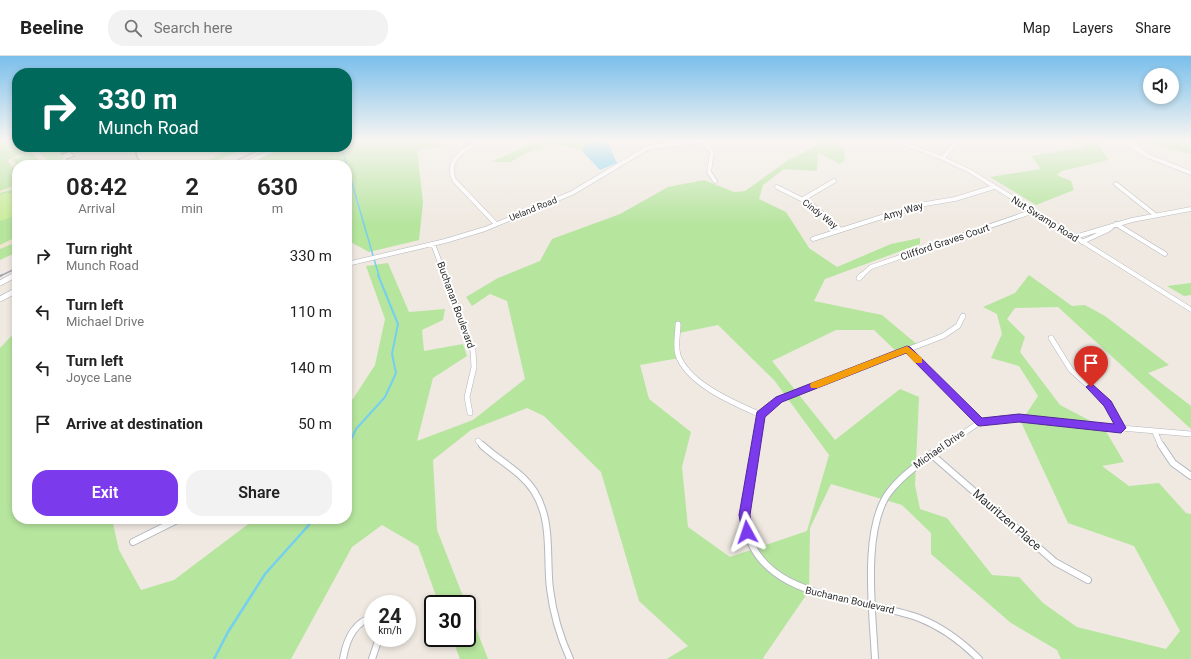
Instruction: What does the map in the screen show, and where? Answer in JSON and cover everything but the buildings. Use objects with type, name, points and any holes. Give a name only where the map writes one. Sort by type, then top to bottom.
[{"type":"main road","name":"Nut Swamp Road","points":[[964,168],[1191,310]]},
{"type":"street","points":[[451,168],[454,180],[496,224]]},
{"type":"street","name":"Ueland Road","points":[[352,263],[465,236],[572,193],[614,168]]},
{"type":"street","points":[[710,168],[709,172],[715,181]]},
{"type":"street","points":[[1179,168],[1191,173]]},
{"type":"street","points":[[803,199],[834,181]]},
{"type":"street","points":[[1116,184],[1154,214]]},
{"type":"street","name":"Cindy Way","points":[[777,187],[803,199],[841,230]]},
{"type":"street","name":"Amy Way","points":[[812,239],[919,205],[955,199],[994,187]]},
{"type":"street","points":[[1075,237],[1102,226],[1154,214],[1191,208]]},
{"type":"street","name":"Clifford Graves Court","points":[[859,278],[871,267],[1034,211]]},
{"type":"street","points":[[1082,242],[1108,230],[1116,224]]},
{"type":"street","points":[[1116,224],[1164,254]]},
{"type":"street","name":"Buchanan Boulevard","points":[[434,244],[473,351],[474,367],[467,397],[470,413]]},
{"type":"street","points":[[0,283],[12,277]]},
{"type":"street","points":[[0,299],[12,293]]},
{"type":"street","points":[[678,324],[678,353],[684,365],[715,392],[734,403],[761,415],[779,399],[954,330],[961,325],[963,316]]},
{"type":"street","points":[[1051,338],[1071,370],[1108,403],[1121,428]]},
{"type":"street","points":[[907,349],[980,422]]},
{"type":"street","name":"Buchanan Boulevard","points":[[761,415],[745,515],[747,532],[761,562],[778,576],[800,589],[903,613],[927,622],[958,641],[979,659]]},
{"type":"street","name":"Michael Drive","points":[[875,659],[872,549],[875,526],[889,492],[898,480],[931,454],[980,422],[1019,418],[1155,432],[1191,434]]},
{"type":"street","points":[[1155,432],[1171,462],[1191,476]]},
{"type":"street","points":[[478,441],[490,453],[514,468],[529,484],[544,510],[549,535],[550,589],[556,619],[570,659]]},
{"type":"street","name":"Mauritzen Place","points":[[931,454],[1055,562],[1065,569],[1088,580]]},
{"type":"street","points":[[133,542],[169,524]]},
{"type":"street","points":[[343,659],[344,647],[349,638],[364,620]]},
{"type":"street","points":[[372,659],[376,647]]},
{"type":"shaded area","points":[[0,168],[12,168],[12,254],[0,260]]},
{"type":"green space","points":[[0,168],[12,168],[12,187],[0,191]]},
{"type":"green space","points":[[352,168],[419,168],[423,202],[419,240],[369,252],[352,243]]},
{"type":"green space","points":[[777,168],[817,168],[817,171],[784,169],[763,185],[759,199],[786,212],[809,248],[837,267],[891,244],[920,238],[920,244],[825,279],[814,301],[882,315],[919,346],[899,354],[874,330],[836,330],[772,361],[835,440],[900,389],[919,397],[915,485],[920,509],[947,518],[992,575],[1019,577],[1043,603],[1077,627],[1166,649],[1180,631],[1134,546],[1068,523],[1021,422],[1038,396],[1019,366],[991,358],[1002,334],[997,314],[983,307],[1015,293],[1029,275],[1072,306],[1085,305],[1105,316],[1169,365],[1148,373],[1191,406],[1191,429],[1058,307],[1015,308],[1007,319],[1025,337],[1020,352],[1060,405],[1104,428],[1124,462],[1102,466],[1129,486],[1159,483],[1186,513],[1191,514],[1191,659],[1061,659],[1057,650],[1011,623],[931,554],[931,533],[902,505],[831,484],[810,528],[809,591],[763,658],[764,659],[667,659],[688,646],[639,601],[601,472],[544,416],[527,408],[471,430],[433,460],[437,530],[462,595],[436,595],[418,546],[382,525],[352,547],[291,659],[0,659],[0,348],[12,335],[12,524],[113,524],[119,550],[141,590],[174,580],[248,524],[352,524],[352,399],[375,365],[385,319],[366,266],[388,263],[409,312],[445,309],[443,320],[422,330],[424,351],[463,344],[467,356],[433,378],[417,441],[473,420],[525,379],[507,301],[490,294],[472,306],[466,297],[498,278],[540,261],[552,239],[620,214],[668,187],[704,180],[734,192],[745,191]],"holes":[[[718,325],[774,380],[829,455],[807,531],[730,557],[688,527],[682,467],[691,432],[649,399],[640,365],[679,358],[679,333]]]},
{"type":"green space","points":[[1074,168],[1062,171],[1057,175],[1071,181],[1074,190],[1036,205],[990,177],[1041,169]]},
{"type":"green space","points":[[12,189],[12,239],[0,245],[0,193]]},
{"type":"green space","points":[[6,193],[12,194],[12,217],[0,221],[0,195]]},
{"type":"green space","points":[[12,244],[12,254],[0,260],[0,249]]},
{"type":"green space","points":[[1191,283],[1191,295],[1184,296],[1167,286]]},
{"type":"green space","points":[[476,629],[488,659],[460,659],[455,647],[476,647]]},
{"type":"waterway","points":[[352,183],[379,276]]},
{"type":"waterway","points":[[352,438],[356,429],[385,397],[396,373],[392,354],[398,324],[378,275]]},
{"type":"waterway","points":[[214,659],[228,632],[265,574],[309,524]]},
{"type":"railway","points":[[2,275],[0,276],[12,270]]},
{"type":"slow traffic","points":[[814,385],[907,349],[918,360]]},
{"type":"route","points":[[747,532],[745,515],[761,415],[766,408],[779,399],[907,349],[980,422],[1005,418],[1019,418],[1121,428],[1108,403],[1091,387]]}]
